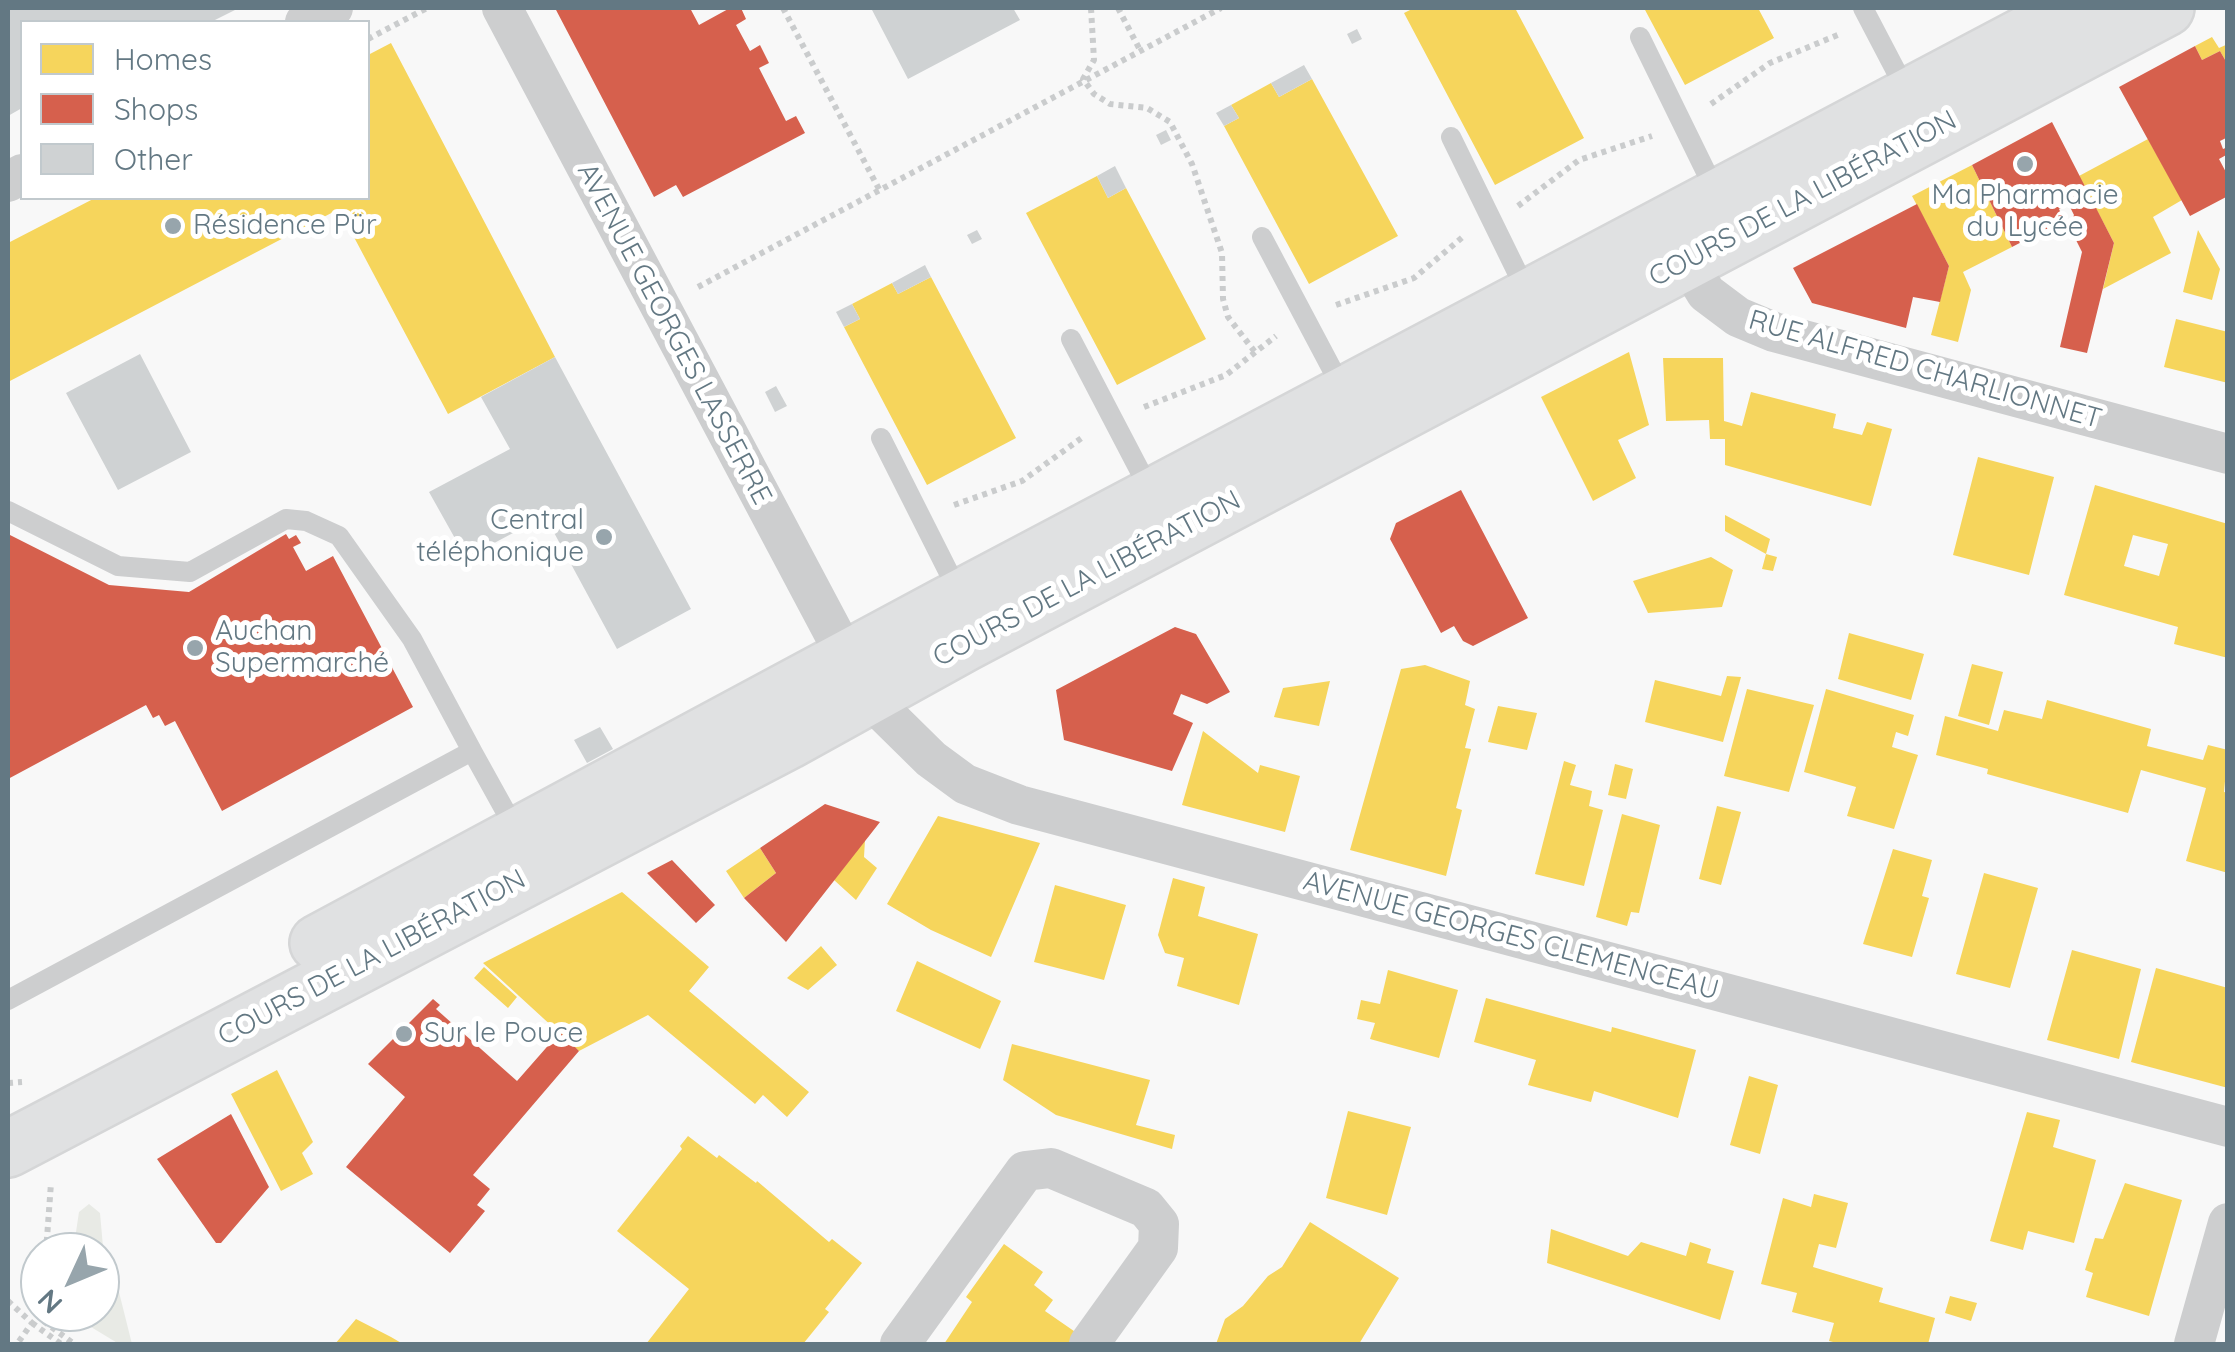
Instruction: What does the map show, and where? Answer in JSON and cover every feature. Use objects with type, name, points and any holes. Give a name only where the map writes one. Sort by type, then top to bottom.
[{"type":"main road","name":"COURS DE LA LIBÉRATION","points":[[1676,243],[2076,8]]},
{"type":"main road","name":"COURS DE LA LIBÉRATION","points":[[8,1111],[539,824],[857,678],[1676,243],[2166,8]]},
{"type":"main road","name":"COURS DE LA LIBÉRATION","points":[[30,1157],[788,741],[857,678]]},
{"type":"street","points":[[309,20],[333,8]]},
{"type":"street","name":"AVENUE GEORGES LASSERRE","points":[[502,8],[857,678]]},
{"type":"street","name":"RUE ALFRED CHARLIONNET","points":[[1676,243],[1706,293],[1738,318],[1774,332],[2228,454]]},
{"type":"street","name":"AVENUE GEORGES CLEMENCEAU","points":[[857,678],[931,759],[965,784],[1019,805],[2228,1126]]},
{"type":"street","points":[[900,1344],[1026,1172],[1051,1168],[1146,1208],[1159,1224],[1158,1248],[1089,1344]]},
{"type":"street","points":[[2194,1344],[2228,1223]]},
{"type":"lane","points":[[1866,14],[1896,73]]},
{"type":"lane","points":[[1640,38],[1707,174]]},
{"type":"lane","points":[[1451,138],[1518,274]]},
{"type":"lane","points":[[1262,238],[1334,373]]},
{"type":"lane","points":[[1071,339],[1142,475]]},
{"type":"lane","points":[[881,438],[952,577]]},
{"type":"lane","points":[[8,511],[118,566],[190,572],[286,519],[306,522],[339,536],[412,639],[508,816],[539,824]]},
{"type":"lane","points":[[8,1000],[472,751]]},
{"type":"path","points":[[370,38],[427,8]]},
{"type":"path","points":[[783,8],[880,191]]},
{"type":"path","points":[[1084,79],[1094,60],[1091,8]]},
{"type":"path","points":[[1118,8],[1140,50]]},
{"type":"path","points":[[659,308],[1222,8]]},
{"type":"path","points":[[924,520],[968,499],[1022,481],[1082,438],[1148,405],[1226,375],[1272,338],[1336,304],[1414,278],[1464,236],[1516,208],[1580,160],[1640,142],[1726,96],[1770,64],[1866,14]]},
{"type":"path","points":[[1084,79],[1094,94],[1110,104],[1147,108],[1170,122],[1192,164],[1222,253],[1223,299],[1228,318],[1255,352]]},
{"type":"path","points":[[30,1157],[43,1232]]},
{"type":"shaded area","points":[[89,1204],[100,1213],[102,1232],[76,1232],[79,1212]]},
{"type":"shaded area","points":[[120,1296],[132,1344],[119,1344],[99,1332],[120,1332]]},
{"type":"building: Homes","points":[[1414,8],[1515,8],[1584,138],[1495,185],[1404,13]]},
{"type":"building: Homes","points":[[1644,8],[1758,8],[1774,38],[1685,85]]},
{"type":"building: Homes","points":[[2212,37],[2219,48],[2228,44],[2228,65],[2220,51],[2202,60],[2195,46]]},
{"type":"building: Homes","name":"Résidence Pür","points":[[391,43],[555,357],[448,414],[339,209],[8,382],[8,243],[91,200],[370,200],[370,54]]},
{"type":"building: Homes","points":[[1312,79],[1398,236],[1309,284],[1224,126],[1239,118],[1231,105],[1271,83],[1279,97]]},
{"type":"building: Homes","points":[[2148,139],[2182,200],[2153,217],[2171,253],[2103,289],[2114,243],[2079,176]]},
{"type":"building: Homes","points":[[1972,165],[2012,247],[1963,272],[1971,290],[1958,342],[1931,335],[1949,266],[1912,196]]},
{"type":"building: Homes","points":[[1097,176],[1108,198],[1126,188],[1206,339],[1117,385],[1026,213]]},
{"type":"building: Homes","points":[[2198,230],[2220,269],[2212,300],[2183,292]]},
{"type":"building: Homes","points":[[931,277],[1016,438],[927,485],[844,327],[860,319],[852,304],[892,283],[898,294]]},
{"type":"building: Homes","points":[[2176,319],[2228,332],[2228,383],[2164,367]]},
{"type":"building: Homes","points":[[1629,352],[1649,425],[1618,440],[1636,478],[1593,501],[1541,397]]},
{"type":"building: Homes","points":[[1663,358],[1723,358],[1724,421],[1742,426],[1751,392],[1836,414],[1833,428],[1862,435],[1867,422],[1892,429],[1871,506],[1725,465],[1725,439],[1710,439],[1709,420],[1666,421]]},
{"type":"building: Homes","points":[[1978,457],[2054,477],[2029,575],[1953,555]]},
{"type":"building: Homes","points":[[2095,485],[2228,524],[2228,658],[2174,644],[2178,627],[2064,595]],"holes":[[[2133,535],[2168,544],[2159,576],[2124,566]]]},
{"type":"building: Homes","points":[[1725,515],[1770,539],[1766,554],[1725,531]]},
{"type":"building: Homes","points":[[1766,554],[1777,557],[1773,571],[1762,569]]},
{"type":"building: Homes","points":[[1711,557],[1733,570],[1722,607],[1648,613],[1633,581]]},
{"type":"building: Homes","points":[[1849,633],[1924,654],[1911,700],[1838,679]]},
{"type":"building: Homes","points":[[1972,664],[2003,672],[1989,725],[1958,716]]},
{"type":"building: Homes","points":[[1425,665],[1470,681],[1465,705],[1475,709],[1465,748],[1471,749],[1456,808],[1462,810],[1446,876],[1350,850],[1401,669]]},
{"type":"building: Homes","points":[[1727,676],[1741,677],[1723,742],[1645,722],[1655,680],[1721,696]]},
{"type":"building: Homes","points":[[1330,681],[1319,726],[1274,717],[1283,688]]},
{"type":"building: Homes","points":[[1747,689],[1814,705],[1789,792],[1724,776]]},
{"type":"building: Homes","points":[[1826,689],[1914,715],[1908,736],[1896,732],[1892,747],[1918,755],[1894,829],[1847,816],[1856,787],[1804,772]]},
{"type":"building: Homes","points":[[2047,700],[2151,729],[2147,746],[2203,760],[2208,745],[2228,750],[2224,792],[2228,793],[2228,873],[2186,861],[2206,788],[2141,770],[2128,813],[1987,774],[1988,769],[1936,755],[1945,716],[1998,731],[2004,710],[2042,719]]},
{"type":"building: Homes","points":[[1498,706],[1537,713],[1527,750],[1488,742]]},
{"type":"building: Homes","points":[[1203,731],[1258,773],[1260,765],[1300,776],[1285,832],[1182,805]]},
{"type":"building: Homes","points":[[1564,761],[1576,765],[1570,785],[1592,791],[1589,806],[1603,810],[1584,886],[1535,874]]},
{"type":"building: Homes","points":[[1615,764],[1633,769],[1626,799],[1608,795]]},
{"type":"building: Homes","points":[[1717,806],[1741,812],[1721,885],[1699,879]]},
{"type":"building: Homes","points":[[1622,814],[1660,825],[1639,913],[1631,912],[1627,926],[1596,917]]},
{"type":"building: Homes","points":[[938,816],[1040,843],[991,957],[931,930],[887,904]]},
{"type":"building: Homes","points":[[865,840],[864,857],[877,868],[856,900],[834,880]]},
{"type":"building: Homes","points":[[760,848],[776,873],[744,898],[726,871]]},
{"type":"building: Homes","points":[[1893,849],[1932,860],[1922,896],[1929,898],[1912,957],[1863,944]]},
{"type":"building: Homes","points":[[1984,873],[2038,888],[2010,988],[1956,974]]},
{"type":"building: Homes","points":[[1173,878],[1205,887],[1198,916],[1258,934],[1239,1005],[1177,986],[1184,958],[1165,953],[1158,935]]},
{"type":"building: Homes","points":[[1055,885],[1126,905],[1104,980],[1034,962]]},
{"type":"building: Homes","points":[[622,892],[709,967],[689,991],[809,1092],[787,1117],[763,1095],[755,1104],[648,1015],[579,1051],[483,963]]},
{"type":"building: Homes","points":[[821,946],[837,965],[808,990],[787,978]]},
{"type":"building: Homes","points":[[2072,950],[2141,969],[2119,1059],[2047,1040]]},
{"type":"building: Homes","points":[[917,961],[1001,1001],[980,1049],[896,1011]]},
{"type":"building: Homes","points":[[484,967],[517,997],[508,1008],[474,978]]},
{"type":"building: Homes","points":[[2156,968],[2228,988],[2228,1088],[2131,1062]]},
{"type":"building: Homes","points":[[1388,970],[1458,990],[1439,1058],[1370,1039],[1375,1023],[1357,1019],[1361,1000],[1380,1004]]},
{"type":"building: Homes","points":[[1486,998],[1696,1050],[1678,1118],[1594,1091],[1591,1102],[1528,1085],[1536,1060],[1474,1042]]},
{"type":"building: Homes","points":[[1012,1044],[1150,1080],[1136,1125],[1175,1135],[1172,1149],[1056,1115],[1003,1080]]},
{"type":"building: Homes","points":[[277,1070],[313,1142],[302,1153],[313,1174],[281,1191],[231,1094]]},
{"type":"building: Homes","points":[[1749,1076],[1778,1085],[1760,1154],[1730,1145]]},
{"type":"building: Homes","points":[[1348,1111],[1411,1127],[1387,1215],[1326,1198]]},
{"type":"building: Homes","points":[[2027,1112],[2060,1120],[2053,1147],[2096,1160],[2074,1243],[2028,1231],[2023,1250],[1990,1241]]},
{"type":"building: Homes","points":[[688,1136],[757,1181],[829,1242],[832,1239],[862,1263],[803,1344],[646,1344],[689,1289],[617,1231]]},
{"type":"building: Homes","points":[[2125,1183],[2182,1200],[2149,1316],[2086,1297],[2093,1273],[2085,1270],[2095,1238],[2103,1239]]},
{"type":"building: Homes","points":[[1814,1194],[1848,1203],[1836,1248],[1819,1244],[1813,1267],[1883,1288],[1879,1302],[1935,1318],[1928,1344],[1829,1341],[1834,1323],[1792,1312],[1797,1293],[1761,1284],[1783,1198],[1811,1207]]},
{"type":"building: Homes","points":[[1310,1222],[1399,1278],[1359,1344],[1216,1344],[1225,1319],[1282,1267]]},
{"type":"building: Homes","points":[[1551,1229],[1628,1256],[1641,1242],[1686,1256],[1690,1242],[1711,1249],[1707,1263],[1734,1271],[1720,1320],[1547,1263]]},
{"type":"building: Homes","points":[[1004,1244],[1043,1272],[1034,1285],[1053,1300],[1045,1311],[1084,1338],[1079,1344],[944,1344],[972,1302],[966,1297]]},
{"type":"building: Homes","points":[[1950,1296],[1977,1303],[1971,1321],[1945,1313]]},
{"type":"building: Homes","points":[[356,1319],[391,1337],[403,1344],[335,1344]]},
{"type":"building: Shops","points":[[555,8],[690,8],[699,25],[730,8],[741,8],[746,19],[736,25],[750,51],[760,45],[769,63],[759,68],[786,121],[796,116],[805,133],[683,197],[676,185],[654,197]]},
{"type":"building: Shops","points":[[2195,46],[2202,60],[2220,51],[2228,65],[2228,137],[2220,141],[2223,149],[2228,147],[2228,154],[2219,159],[2228,176],[2228,196],[2190,216],[2119,87]]},
{"type":"building: Shops","points":[[2052,122],[2114,243],[2087,353],[2060,347],[2082,252],[2069,226],[2074,215],[2069,205],[2059,209],[2064,220],[2012,247],[1972,165]]},
{"type":"building: Shops","points":[[1917,204],[1949,266],[1940,302],[1913,297],[1906,328],[1812,303],[1793,268]]},
{"type":"building: Shops","points":[[1461,490],[1528,618],[1473,646],[1463,641],[1454,626],[1441,633],[1390,539],[1396,523]]},
{"type":"building: Shops","name":"Auchan Supermarché","points":[[8,534],[109,585],[189,592],[286,534],[289,539],[296,535],[301,543],[293,547],[306,571],[333,556],[413,707],[222,811],[175,721],[165,726],[159,715],[153,718],[146,705],[8,779]]},
{"type":"building: Shops","points":[[1175,627],[1196,634],[1230,692],[1207,704],[1181,694],[1173,714],[1193,723],[1172,771],[1064,740],[1056,690]]},
{"type":"building: Shops","points":[[825,804],[880,822],[786,942],[744,898],[776,873],[760,848]]},
{"type":"building: Shops","points":[[672,860],[715,905],[696,923],[647,873]]},
{"type":"building: Shops","points":[[433,999],[440,1005],[436,1009],[517,1081],[560,1032],[579,1051],[473,1175],[490,1189],[477,1205],[485,1211],[450,1253],[346,1167],[405,1097],[368,1064]]},
{"type":"building: Shops","points":[[231,1114],[269,1187],[221,1243],[216,1243],[157,1159]]},
{"type":"building: Other","points":[[8,8],[239,8],[215,20],[20,20],[20,109],[8,116]]},
{"type":"building: Other","points":[[871,8],[1013,8],[1020,20],[908,79]]},
{"type":"building: Other","points":[[1357,29],[1362,39],[1352,44],[1347,34]]},
{"type":"building: Other","points":[[1304,65],[1312,79],[1279,97],[1271,83]]},
{"type":"building: Other","points":[[1231,105],[1239,118],[1224,126],[1216,113]]},
{"type":"building: Other","points":[[1166,130],[1171,140],[1161,145],[1156,135]]},
{"type":"building: Other","points":[[1115,166],[1126,188],[1108,198],[1097,176]]},
{"type":"building: Other","points":[[977,230],[982,239],[972,244],[967,235]]},
{"type":"building: Other","points":[[925,265],[931,277],[898,294],[892,283]]},
{"type":"building: Other","points":[[852,304],[860,319],[844,327],[836,312]]},
{"type":"building: Other","points":[[140,354],[191,452],[118,490],[66,393]]},
{"type":"building: Other","name":"Central téléphonique","points":[[555,357],[691,609],[617,649],[545,516],[466,558],[429,492],[510,449],[481,397]]},
{"type":"building: Other","points":[[776,386],[787,406],[775,412],[765,392]]},
{"type":"building: Other","points":[[600,727],[613,749],[587,763],[574,740]]},
{"type":"place","name":"Ma Pharmacie du Lycée","points":[[2025,164]]},
{"type":"place","name":"Résidence Pür","points":[[173,226]]},
{"type":"place","name":"Central téléphonique","points":[[604,537]]},
{"type":"place","name":"Auchan Supermarché","points":[[195,648]]},
{"type":"place","name":"Sur le Pouce","points":[[404,1034]]}]
